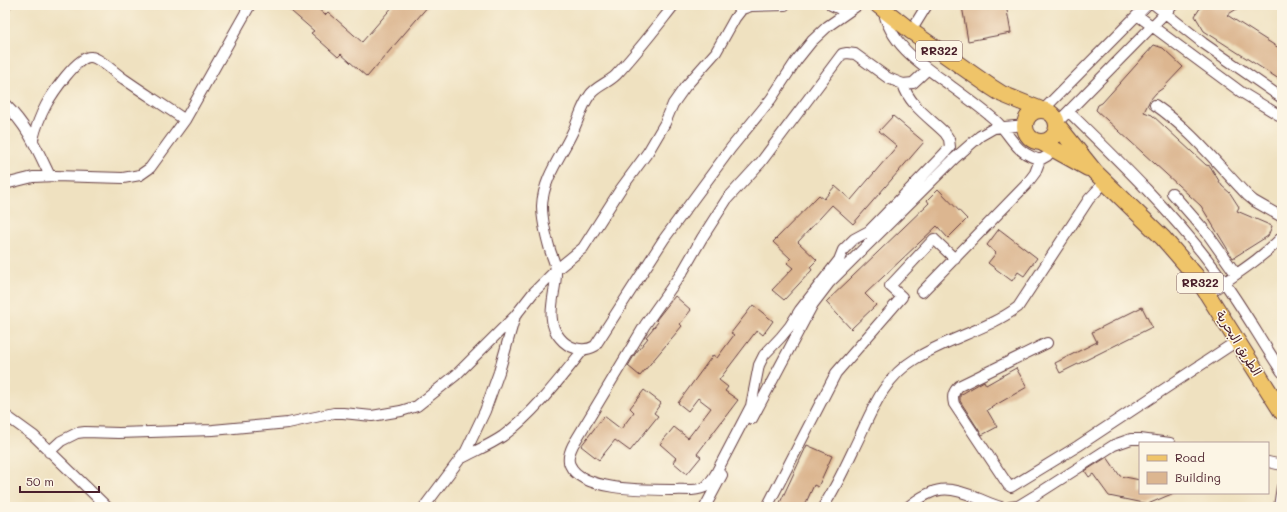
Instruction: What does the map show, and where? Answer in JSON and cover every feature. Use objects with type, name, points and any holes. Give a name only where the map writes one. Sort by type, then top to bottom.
[{"type":"main road","name":"RR322","points":[[881,7],[911,31],[1002,94],[1050,112],[1054,115],[1057,124],[1100,177]]},
{"type":"main road","name":"RR322","points":[[1002,94],[1025,125],[1028,136],[1033,140],[1047,145],[1100,177]]},
{"type":"main road","points":[[1025,125],[1029,115],[1033,111],[1041,109]]},
{"type":"main road","points":[[1047,145],[1049,140],[1056,132],[1057,124]]},
{"type":"main road","name":"الطريق البحرية","points":[[1100,177],[1163,238],[1196,276],[1280,406]]},
{"type":"street","points":[[5,184],[33,177],[50,176],[123,178],[140,175],[150,168],[185,120],[250,5]]},
{"type":"street","points":[[674,5],[632,58],[610,80],[590,95],[573,132],[550,174],[543,199],[542,212],[556,270],[552,309],[554,329],[564,342],[583,350],[589,350],[595,346],[664,239],[731,148],[771,99],[796,61],[820,33],[840,16],[854,7]]},
{"type":"street","points":[[49,452],[61,441],[77,433],[84,432],[119,433],[213,430],[288,423],[334,413],[372,416],[401,411],[417,406],[456,375],[515,316],[533,293],[556,270],[572,258],[587,242],[620,190],[651,147],[684,87],[716,52],[735,18],[742,9],[751,6],[785,5]]},
{"type":"street","points":[[831,5],[842,10],[854,7]]},
{"type":"street","points":[[911,31],[927,5]]},
{"type":"street","points":[[1041,109],[1147,5]]},
{"type":"street","points":[[1155,5],[1203,43],[1282,98]]},
{"type":"street","points":[[1057,124],[1173,5]]},
{"type":"street","points":[[881,7],[893,35],[917,62],[989,115],[1003,128],[1015,145],[1032,157],[1040,160]]},
{"type":"street","points":[[1137,15],[1241,92],[1282,117]]},
{"type":"street","points":[[903,84],[910,101],[945,133],[949,139],[950,147],[869,231],[854,239],[842,250],[838,260],[800,310],[790,326],[764,355],[759,365],[751,406],[709,484],[701,489],[692,490],[632,489],[603,486],[580,477],[569,464],[569,455],[573,444],[641,331],[683,271],[702,238],[728,199],[761,162],[842,54],[847,52],[855,54],[888,78],[903,84],[913,83],[927,70]]},
{"type":"street","points":[[33,139],[40,116],[55,91],[81,60],[89,57],[97,59],[123,79],[185,120]]},
{"type":"street","points":[[5,104],[24,125],[33,139],[50,176]]},
{"type":"street","points":[[1155,105],[1200,144],[1248,196],[1282,217]]},
{"type":"street","points":[[1069,112],[1155,198],[1202,252],[1224,282],[1282,372]]},
{"type":"street","points":[[705,507],[813,304],[829,283],[980,136],[994,128],[1025,125]]},
{"type":"street","points":[[922,292],[1026,185],[1035,173],[1040,160],[1048,156],[1047,145]]},
{"type":"street","points":[[823,507],[833,490],[873,405],[887,384],[915,359],[1004,317],[1018,307],[1086,204],[1100,177]]},
{"type":"street","points":[[1172,193],[1207,233],[1236,274]]},
{"type":"street","points":[[1208,294],[1254,263],[1269,251],[1282,237]]},
{"type":"street","points":[[767,507],[836,373],[902,297],[890,286],[934,239],[955,259]]},
{"type":"street","points":[[424,507],[466,451],[485,411],[499,372],[515,316]]},
{"type":"street","points":[[1047,343],[959,386],[954,390],[952,397],[954,404],[1008,485],[1011,487],[1083,442],[1237,341]]},
{"type":"street","points":[[462,458],[502,436],[518,423],[555,385],[583,350]]},
{"type":"street","points":[[5,415],[34,436],[107,507]]},
{"type":"street","points":[[1010,507],[1018,506],[1114,445],[1140,439],[1162,442]]},
{"type":"street","points":[[1269,462],[1282,465]]},
{"type":"street","points":[[1279,507],[1282,487]]},
{"type":"street","points":[[908,507],[927,494],[949,488],[1001,507]]},
{"type":"building","points":[[284,5],[314,5],[325,15],[328,12],[362,42],[394,5],[429,5],[367,77],[341,54],[338,57],[311,33],[314,31]]},
{"type":"building","points":[[1006,5],[1011,33],[968,41],[962,6]]},
{"type":"building","points":[[1202,5],[1243,5],[1227,15],[1282,50],[1282,81],[1204,31],[1195,16]]},
{"type":"building","points":[[1154,45],[1163,48],[1183,67],[1163,88],[1156,93],[1150,100],[1144,112],[1152,115],[1206,165],[1210,166],[1222,186],[1230,193],[1239,207],[1237,211],[1272,226],[1268,236],[1233,258],[1201,206],[1096,110],[1098,105],[1102,103]]},
{"type":"building","points":[[893,116],[924,142],[853,224],[832,205],[798,242],[817,260],[810,267],[812,270],[784,300],[772,290],[793,268],[787,263],[791,259],[773,242],[819,195],[824,199],[835,186],[851,200],[897,146],[879,131]]},
{"type":"building","points":[[938,189],[967,219],[948,238],[937,226],[865,294],[876,305],[851,329],[826,302],[929,203],[927,200]]},
{"type":"building","points":[[999,229],[1037,258],[1024,276],[1018,272],[1012,281],[988,263],[996,253],[987,245]]},
{"type":"building","points":[[675,296],[691,310],[680,324],[682,326],[640,376],[628,366],[635,354],[648,338],[646,337],[658,322],[656,320]]},
{"type":"building","points":[[753,305],[773,321],[763,335],[757,330],[719,380],[728,387],[725,391],[738,400],[697,454],[701,457],[687,474],[673,462],[676,458],[660,444],[674,427],[688,438],[711,408],[698,398],[688,411],[678,403],[713,355],[717,358],[734,335],[731,333]]},
{"type":"building","points":[[1142,307],[1152,327],[1060,373],[1055,363],[1097,342],[1092,332]]},
{"type":"building","points":[[1016,368],[1027,387],[987,410],[997,427],[982,435],[960,401],[960,395],[984,381],[986,385]]},
{"type":"building","points":[[644,390],[661,403],[654,413],[658,416],[630,451],[615,440],[599,460],[581,446],[604,416],[621,429],[634,412],[630,408]]},
{"type":"building","points":[[807,445],[832,456],[818,487],[814,485],[804,507],[778,507]]},
{"type":"building","points":[[1107,457],[1120,476],[1139,480],[1139,494],[1172,494],[1148,504],[1109,496],[1093,474],[1089,477],[1085,471]]}]
